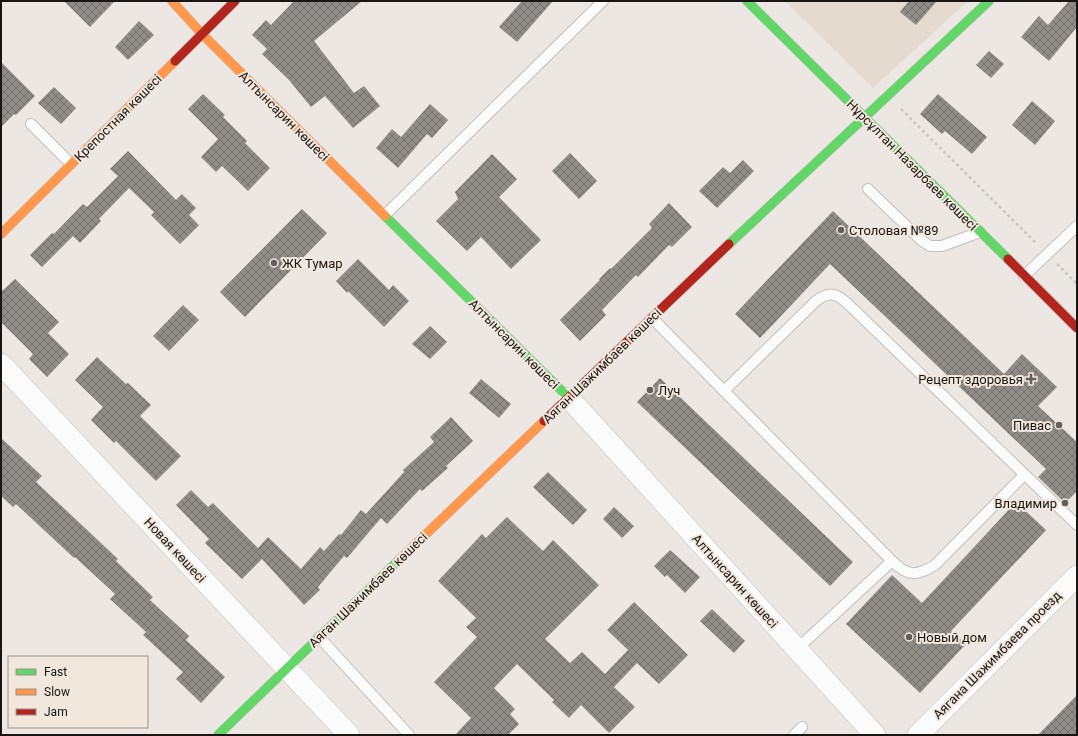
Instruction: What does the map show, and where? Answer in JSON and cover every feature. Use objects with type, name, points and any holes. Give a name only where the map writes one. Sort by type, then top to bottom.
[{"type":"street","name":"Алтынсарин көшесі","points":[[172,1],[202,34],[569,398],[875,735]]},
{"type":"street","name":"Крепостная көшесі","points":[[1,234],[235,1]]},
{"type":"street","name":"Нұрсұлтан Назарбаев көшесі","points":[[747,1],[1077,328]]},
{"type":"street","name":"Аяган Шажимбаев көшесі","points":[[218,735],[863,117],[990,1]]},
{"type":"street","name":"Новая көшесі","points":[[1,364],[350,735]]},
{"type":"street","name":"Аягана Шажимбаева проезд","points":[[918,735],[1077,576]]},
{"type":"lane","points":[[384,215],[603,1]]},
{"type":"lane","points":[[971,6],[971,18]]},
{"type":"lane","points":[[31,124],[71,164]]},
{"type":"lane","points":[[868,189],[922,241],[930,246],[942,246],[980,232]]},
{"type":"lane","points":[[1024,276],[1077,226]]},
{"type":"lane","points":[[724,391],[816,301],[822,296],[830,294],[836,296],[848,304],[1077,525]]},
{"type":"lane","points":[[652,318],[899,568],[909,573],[918,574],[935,565],[1024,475]]},
{"type":"lane","points":[[797,649],[892,561]]},
{"type":"lane","points":[[319,638],[409,735]]},
{"type":"lane","points":[[794,735],[802,726]]},
{"type":"path","points":[[887,95],[1077,284]]},
{"type":"shaded area","points":[[785,1],[968,1],[873,88]]},
{"type":"building","points":[[64,1],[115,1],[90,27]]},
{"type":"building","points":[[294,1],[362,1],[314,41],[354,93],[364,86],[380,106],[353,128],[325,96],[311,107],[289,80],[262,54],[267,49],[252,35],[266,20],[271,25]]},
{"type":"building","points":[[522,1],[553,1],[517,42],[499,27]]},
{"type":"building","points":[[909,1],[937,1],[916,25],[900,12]]},
{"type":"building","points":[[1069,1],[1077,1],[1077,27],[1049,61],[1021,37],[1039,16],[1048,25]]},
{"type":"building","points":[[139,21],[154,35],[128,60],[115,47]]},
{"type":"building","points":[[989,51],[1004,64],[991,78],[976,65]]},
{"type":"building","points":[[1,62],[35,96],[16,115],[14,114],[1,127]]},
{"type":"building","points":[[54,87],[76,108],[61,124],[38,103]]},
{"type":"building","points":[[203,94],[225,115],[223,117],[247,141],[245,143],[270,168],[248,191],[222,166],[216,172],[201,157],[218,139],[188,109]]},
{"type":"building","points":[[938,94],[987,137],[972,154],[945,131],[942,134],[920,114]]},
{"type":"building","points":[[1032,101],[1055,121],[1035,145],[1012,125]]},
{"type":"building","points":[[430,104],[448,120],[432,138],[427,134],[398,168],[376,148],[392,129],[401,137]]},
{"type":"building","points":[[128,151],[176,200],[182,194],[196,208],[189,215],[199,225],[180,244],[151,215],[154,212],[129,188],[99,219],[101,221],[80,243],[73,236],[42,267],[30,255],[52,233],[54,234],[83,204],[87,207],[118,176],[110,169]]},
{"type":"building","points":[[570,153],[597,181],[579,199],[552,171]]},
{"type":"building","points":[[492,154],[517,179],[499,197],[541,240],[511,269],[481,237],[467,251],[436,221],[458,199],[455,192]]},
{"type":"building","points":[[743,160],[754,171],[717,208],[699,191],[723,167],[730,173]]},
{"type":"building","points":[[669,203],[692,227],[672,247],[669,245],[638,277],[636,275],[602,310],[606,315],[580,341],[560,320],[610,268],[611,269],[652,228],[649,224]]},
{"type":"building","name":"ЖК Тумар","points":[[302,209],[327,233],[245,317],[220,292]]},
{"type":"building","points":[[833,211],[1004,374],[1022,354],[1057,387],[1038,406],[1077,442],[1077,491],[1065,503],[1038,477],[1046,469],[830,264],[760,338],[735,314]]},
{"type":"building","points":[[358,259],[389,290],[393,285],[409,301],[384,327],[336,281]]},
{"type":"building","points":[[15,279],[59,322],[48,333],[69,354],[47,377],[29,359],[33,354],[1,322],[1,292]]},
{"type":"building","points":[[183,305],[199,320],[169,351],[153,336]]},
{"type":"building","points":[[430,326],[447,342],[430,359],[412,344]]},
{"type":"building","points":[[97,357],[151,405],[140,416],[181,456],[156,481],[116,441],[114,443],[91,420],[103,407],[75,380]]},
{"type":"building","points":[[660,378],[853,562],[830,586],[637,402]]},
{"type":"building","points":[[481,379],[511,404],[499,418],[469,393]]},
{"type":"building","points":[[451,417],[473,441],[446,466],[448,468],[422,491],[420,489],[387,524],[381,518],[347,558],[344,556],[318,587],[320,590],[304,605],[262,559],[242,579],[205,543],[209,539],[176,505],[191,490],[208,507],[213,503],[258,548],[268,537],[301,569],[320,547],[324,551],[339,534],[341,535],[361,510],[366,514],[404,472],[403,470],[434,442],[430,437]]},
{"type":"building","points":[[1,438],[42,476],[36,482],[118,559],[116,561],[153,597],[150,600],[189,636],[186,640],[225,677],[201,703],[176,679],[183,672],[143,635],[146,632],[110,599],[115,594],[16,504],[13,507],[1,496]]},
{"type":"building","points":[[548,472],[587,510],[573,525],[533,487]]},
{"type":"building","points":[[1016,502],[1046,530],[951,631],[966,644],[920,693],[846,624],[892,575],[922,603]]},
{"type":"building","points":[[614,507],[634,526],[622,538],[603,519]]},
{"type":"building","points":[[507,517],[543,551],[553,540],[599,585],[545,639],[570,663],[582,652],[605,674],[628,650],[607,630],[634,602],[688,655],[659,684],[637,663],[614,687],[635,707],[609,733],[581,705],[569,718],[552,702],[554,700],[517,664],[494,688],[515,709],[510,714],[519,724],[508,735],[455,735],[471,718],[434,682],[477,637],[466,627],[476,618],[438,581],[482,534],[486,538]]},
{"type":"building","points":[[670,550],[700,577],[685,593],[667,575],[665,577],[654,566]]},
{"type":"building","points":[[712,609],[745,641],[734,653],[700,621]]},
{"type":"building","points":[[1077,695],[1077,735],[1038,735]]},
{"type":"traffic: fast","points":[[747,1],[1008,259]]},
{"type":"traffic: fast","points":[[729,244],[989,1]]},
{"type":"traffic: fast","points":[[385,216],[569,398]]},
{"type":"traffic: fast","points":[[218,735],[399,560]]},
{"type":"traffic: slow","points":[[172,1],[202,34],[385,216]]},
{"type":"traffic: slow","points":[[1,234],[175,61]]},
{"type":"traffic: slow","points":[[399,560],[544,421]]},
{"type":"traffic: jam","points":[[175,61],[235,1]]},
{"type":"traffic: jam","points":[[544,421],[729,244]]},
{"type":"traffic: jam","points":[[1008,259],[1077,328]]},
{"type":"place","name":"Столовая №89","points":[[841,230]]},
{"type":"place","name":"ЖК Тумар","points":[[274,263]]},
{"type":"place","name":"Рецепт здоровья","points":[[1031,379]]},
{"type":"place","name":"Луч","points":[[650,390]]},
{"type":"place","name":"Пивас","points":[[1059,425]]},
{"type":"place","name":"Владимир","points":[[1065,503]]},
{"type":"place","name":"Новый дом","points":[[909,637]]}]
